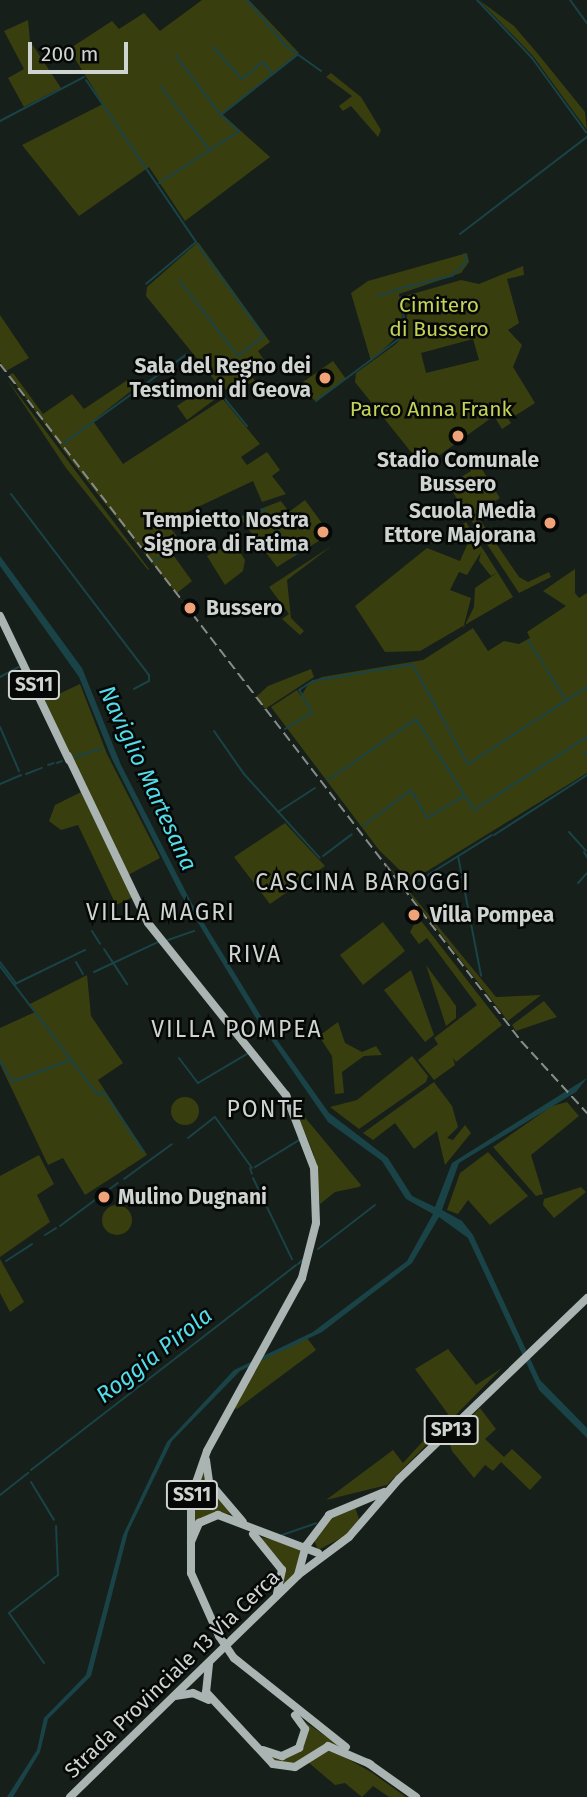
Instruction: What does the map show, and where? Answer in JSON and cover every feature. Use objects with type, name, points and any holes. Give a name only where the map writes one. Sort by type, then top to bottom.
[{"type":"main road","name":"SS11","points":[[0,616],[137,901],[183,968],[286,1094],[312,1155],[316,1180],[316,1223],[308,1261],[263,1352],[222,1422],[191,1497],[191,1573],[219,1636],[233,1658],[278,1698]]},
{"type":"main road","name":"Strada Provinciale 13 Via Cerca","points":[[70,1797],[321,1554],[358,1526],[399,1479],[587,1298]]},
{"type":"main road","points":[[222,1422],[205,1462],[207,1477],[279,1564],[283,1579],[242,1631]]},
{"type":"main road","name":"Strada Provinciale 13 Via Cerca","points":[[298,1576],[306,1546],[318,1526],[350,1503],[378,1495],[399,1479]]},
{"type":"main road","points":[[350,1503],[361,1512],[358,1526]]},
{"type":"main road","points":[[191,1573],[192,1536],[202,1520],[222,1515],[252,1531],[306,1546],[321,1554]]},
{"type":"main road","points":[[281,1539],[318,1526]]},
{"type":"main road","points":[[312,1534],[321,1554]]},
{"type":"main road","points":[[204,1694],[210,1661]]},
{"type":"main road","points":[[190,1680],[282,1768],[298,1766],[328,1746],[370,1764]]},
{"type":"main road","points":[[174,1696],[204,1694]]},
{"type":"main road","points":[[242,1732],[273,1755],[299,1748],[303,1723],[278,1698]]},
{"type":"main road","points":[[278,1698],[416,1797]]},
{"type":"green space","points":[[202,0],[249,0],[299,53],[222,114],[270,157],[185,221],[149,167],[79,216],[22,145],[103,104],[69,49],[112,21],[119,29],[144,13],[160,31]]},
{"type":"green space","points":[[479,0],[514,26],[538,54],[585,112],[587,130],[533,56]]},
{"type":"green space","points":[[28,20],[30,41],[61,88],[24,107],[8,78],[24,69],[4,31]]},
{"type":"green space","points":[[331,73],[361,97],[381,130],[378,137],[351,106],[343,111],[339,106],[352,96],[326,77]]},
{"type":"green space","points":[[198,242],[270,342],[258,351],[264,360],[248,370],[255,381],[233,391],[221,388],[146,296],[147,287]]},
{"type":"green space","points":[[467,253],[469,262],[461,273],[399,294],[403,324],[407,317],[402,297],[461,280],[479,284],[523,266],[524,275],[507,279],[519,323],[508,330],[522,345],[513,367],[535,403],[510,419],[498,403],[511,423],[502,429],[494,416],[423,467],[355,382],[356,373],[396,344],[403,331],[371,361],[351,293],[368,281]],"holes":[[[473,339],[479,360],[426,373],[421,353]]]},
{"type":"green space","points":[[0,315],[29,358],[6,371],[0,362]]},
{"type":"green space","points":[[333,361],[346,379],[315,401],[300,384]]},
{"type":"green space","points":[[13,373],[43,414],[72,394],[84,409],[129,379],[140,384],[93,421],[123,464],[223,399],[260,444],[241,457],[247,465],[267,452],[280,470],[272,476],[286,494],[262,502],[253,481],[166,522],[182,543],[171,552],[192,581],[177,593],[186,606],[70,459],[9,375]]},
{"type":"green space","points":[[6,378],[149,569],[148,570],[66,468]]},
{"type":"green space","points":[[212,382],[222,394],[187,420],[177,406]]},
{"type":"green space","points":[[473,455],[500,498],[476,514],[519,577],[528,582],[549,572],[551,577],[519,593],[448,485],[471,471],[465,460]]},
{"type":"green space","points":[[305,500],[330,534],[277,567],[239,517],[281,501],[289,512]]},
{"type":"green space","points":[[466,522],[498,572],[491,576],[479,561],[481,552],[467,575],[459,572],[450,590],[471,598],[464,626],[420,651],[385,652],[355,606],[427,548],[460,561],[467,545],[457,528]]},
{"type":"green space","points":[[234,542],[245,560],[243,571],[225,585],[207,556]]},
{"type":"green space","points":[[333,545],[287,580],[291,618],[304,631],[300,635],[282,619],[289,614],[269,587]]},
{"type":"green space","points":[[575,569],[575,593],[579,598],[587,593],[587,773],[411,881],[379,850],[271,707],[297,690],[301,696],[309,683],[322,677],[423,660],[473,628],[488,651],[504,641],[519,644],[530,638],[527,632],[566,606],[543,591]]},
{"type":"green space","points":[[498,572],[513,597],[465,625],[474,607],[475,588]]},
{"type":"green space","points":[[311,669],[314,677],[265,709],[256,697],[268,686]]},
{"type":"green space","points":[[80,684],[107,754],[160,858],[128,875],[44,701]]},
{"type":"green space","points":[[81,792],[133,897],[116,905],[78,825],[61,830],[49,821],[55,805]]},
{"type":"green space","points":[[285,823],[325,866],[270,904],[234,857]]},
{"type":"green space","points":[[377,852],[496,997],[541,995],[508,1021]]},
{"type":"green space","points":[[418,917],[502,1025],[456,1062],[453,1058],[455,1065],[434,1080],[418,1060],[438,1044],[434,1038],[477,1005],[427,938],[419,944],[410,932]]},
{"type":"green space","points":[[383,922],[405,951],[363,985],[340,955]]},
{"type":"green space","points":[[426,965],[456,1006],[456,1018],[446,1026]]},
{"type":"green space","points":[[411,970],[434,1035],[425,1042],[384,990]]},
{"type":"green space","points":[[87,975],[91,1016],[123,1063],[98,1080],[147,1155],[85,1195],[63,1158],[48,1165],[0,1064],[0,1028],[35,1012],[30,1004]]},
{"type":"green space","points":[[544,1001],[557,1017],[516,1031],[512,1025]]},
{"type":"green space","points":[[338,1022],[345,1043],[362,1052],[376,1046],[382,1055],[364,1056],[342,1072],[344,1093],[335,1094],[332,1056],[319,1036]]},
{"type":"green space","points":[[412,1056],[428,1076],[426,1082],[359,1129],[330,1107],[357,1100]]},
{"type":"green space","points":[[434,1082],[452,1106],[458,1127],[447,1138],[453,1140],[465,1125],[471,1133],[445,1165],[437,1131],[414,1149],[395,1123],[373,1140],[363,1133]]},
{"type":"green space","points":[[185,1097],[195,1101],[199,1111],[195,1121],[185,1125],[175,1121],[171,1111],[175,1101]]},
{"type":"green space","points":[[567,1102],[579,1116],[531,1155],[543,1194],[536,1196],[493,1147],[552,1106]]},
{"type":"green space","points":[[293,1103],[361,1185],[359,1187],[335,1192],[320,1204],[314,1155]]},
{"type":"green space","points":[[488,1152],[528,1196],[490,1225],[468,1200],[458,1214],[447,1210],[460,1173]]},
{"type":"green space","points":[[39,1155],[54,1184],[37,1195],[50,1222],[0,1257],[0,1176]]},
{"type":"green space","points":[[581,1187],[586,1192],[554,1218],[543,1205],[544,1199]]},
{"type":"green space","points":[[117,1205],[127,1210],[132,1220],[127,1230],[117,1235],[107,1230],[102,1220],[107,1210]]},
{"type":"green space","points":[[0,1259],[24,1302],[10,1312],[0,1293]]},
{"type":"green space","points":[[307,1338],[316,1350],[237,1409],[231,1407],[260,1357]]},
{"type":"green space","points":[[448,1349],[476,1385],[502,1368],[387,1485],[326,1500],[393,1450],[403,1463],[448,1414],[415,1369]]},
{"type":"green space","points":[[480,1408],[496,1429],[485,1439],[504,1457],[512,1449],[542,1477],[530,1490],[501,1462],[493,1471],[485,1465],[474,1478],[452,1451],[448,1439]]},
{"type":"green space","points":[[204,1470],[234,1514],[220,1513],[196,1525],[192,1504]]},
{"type":"green space","points":[[355,1507],[359,1519],[349,1534],[318,1550],[314,1540],[328,1520]]},
{"type":"green space","points":[[260,1537],[303,1546],[297,1571],[284,1587],[284,1567]]},
{"type":"green space","points":[[304,1721],[338,1745],[323,1745],[298,1765],[282,1766],[266,1753],[297,1753]]},
{"type":"green space","points":[[332,1750],[371,1772],[406,1797],[389,1797],[373,1786],[362,1797],[345,1783],[335,1785],[308,1762],[321,1751]]},
{"type":"water","points":[[0,556],[82,668],[121,765],[191,902],[267,1026],[329,1113],[388,1158],[412,1196],[435,1207],[452,1163],[587,1078],[576,1092],[459,1163],[442,1210],[462,1221],[473,1235],[540,1380],[587,1428],[587,1438],[539,1390],[468,1238],[439,1217],[412,1263],[322,1332],[240,1371],[172,1441],[128,1532],[91,1676],[48,1719],[40,1752],[13,1797],[7,1797],[37,1750],[44,1718],[86,1675],[123,1535],[167,1442],[234,1370],[313,1332],[407,1261],[433,1214],[406,1199],[382,1161],[328,1122],[254,1015],[180,893],[112,759],[79,677],[0,566]]},
{"type":"waterway","points":[[247,0],[286,46],[321,71]]},
{"type":"waterway","points":[[477,0],[532,58],[586,132]]},
{"type":"waterway","points":[[570,0],[587,23]]},
{"type":"waterway","points":[[213,47],[242,79],[263,62],[272,73]]},
{"type":"waterway","points":[[159,183],[239,131],[221,115],[297,55]]},
{"type":"waterway","points":[[176,56],[220,114]]},
{"type":"waterway","points":[[0,121],[84,77]]},
{"type":"waterway","points":[[86,80],[196,242],[146,284]]},
{"type":"waterway","points":[[161,87],[209,149]]},
{"type":"waterway","points":[[460,234],[587,137]]},
{"type":"waterway","points":[[179,280],[238,356],[264,336],[198,245]]},
{"type":"waterway","points":[[402,288],[452,276],[466,262],[464,254]]},
{"type":"waterway","points":[[378,296],[400,289]]},
{"type":"waterway","points":[[316,401],[399,339],[404,318],[400,297]]},
{"type":"waterway","points":[[64,443],[187,354]]},
{"type":"waterway","points":[[225,399],[247,426]]},
{"type":"waterway","name":"Naviglio Martesana","points":[[11,494],[149,675],[149,681],[134,689]]},
{"type":"waterway","points":[[240,518],[263,509],[295,555]]},
{"type":"waterway","points":[[155,561],[180,545]]},
{"type":"waterway","points":[[528,641],[544,665]]},
{"type":"waterway","points":[[285,729],[312,713],[299,690],[313,681],[412,664],[468,764],[587,687]]},
{"type":"waterway","points":[[0,677],[19,667]]},
{"type":"waterway","points":[[546,669],[566,700]]},
{"type":"waterway","points":[[328,780],[416,719],[474,810],[587,737]]},
{"type":"waterway","points":[[0,727],[19,771]]},
{"type":"waterway","points":[[214,731],[244,774],[320,858]]},
{"type":"waterway","points":[[74,757],[103,748]]},
{"type":"waterway","points":[[57,763],[62,761]]},
{"type":"waterway","points":[[48,765],[54,763]]},
{"type":"waterway","points":[[26,774],[42,768]]},
{"type":"waterway","points":[[0,784],[21,775]]},
{"type":"waterway","points":[[494,835],[587,775]]},
{"type":"waterway","points":[[278,812],[315,788]]},
{"type":"waterway","points":[[363,826],[411,790],[427,818],[464,796]]},
{"type":"waterway","points":[[569,832],[586,851]]},
{"type":"waterway","points":[[323,856],[352,834]]},
{"type":"waterway","points":[[412,885],[492,835]]},
{"type":"waterway","points":[[584,852],[587,857]]},
{"type":"waterway","points":[[458,856],[481,976]]},
{"type":"waterway","points":[[578,883],[587,873]]},
{"type":"waterway","points":[[92,931],[100,944]]},
{"type":"waterway","points":[[165,941],[194,931]]},
{"type":"waterway","points":[[94,972],[158,942]]},
{"type":"waterway","points":[[104,949],[127,984]]},
{"type":"waterway","points":[[15,984],[85,950]]},
{"type":"waterway","points":[[0,962],[16,983]]},
{"type":"waterway","points":[[76,962],[83,974]]},
{"type":"waterway","points":[[0,966],[98,1095],[103,1091],[144,1152]]},
{"type":"waterway","points":[[179,1058],[198,1083],[247,1054]]},
{"type":"waterway","points":[[0,1060],[12,1082],[70,1060]]},
{"type":"waterway","points":[[188,1138],[215,1117],[252,1168]]},
{"type":"waterway","points":[[255,1167],[299,1140]]},
{"type":"waterway","points":[[124,1179],[172,1144]]},
{"type":"waterway","points":[[250,1168],[252,1174]]},
{"type":"waterway","points":[[253,1178],[292,1259]]},
{"type":"waterway","points":[[60,1226],[118,1183]]},
{"type":"waterway","name":"Roggia Pirola","points":[[318,1249],[375,1205]]},
{"type":"waterway","points":[[45,1235],[56,1228]]},
{"type":"waterway","points":[[6,1261],[32,1244]]},
{"type":"waterway","name":"Roggia Pirola","points":[[298,1264],[304,1259]]},
{"type":"waterway","name":"Roggia Pirola","points":[[31,1470],[296,1265]]},
{"type":"waterway","name":"Roggia Pirola","points":[[0,1495],[28,1473]]},
{"type":"waterway","points":[[31,1482],[54,1520]]},
{"type":"waterway","points":[[282,1535],[316,1523]]},
{"type":"waterway","points":[[44,1663],[9,1613],[58,1575],[56,1526]]},
{"type":"railway","points":[[0,364],[521,1041],[587,1113]]},
{"type":"place","name":"Sala del Regno dei Testimoni di Geova","points":[[325,378]]},
{"type":"place","name":"Stadio Comunale Bussero","points":[[458,436]]},
{"type":"place","name":"Scuola Media Ettore Majorana","points":[[550,523]]},
{"type":"place","name":"Tempietto Nostra Signora di Fatima","points":[[323,532]]},
{"type":"place","name":"Bussero","points":[[190,608]]},
{"type":"place","name":"Villa Pompea","points":[[414,915]]},
{"type":"place","name":"Mulino Dugnani","points":[[104,1197]]},
{"type":"district","name":"CASCINA BAROGGI","points":[[363,882]]},
{"type":"district","name":"VILLA MAGRI","points":[[161,912]]},
{"type":"district","name":"RIVA","points":[[255,954]]},
{"type":"district","name":"VILLA POMPEA","points":[[237,1029]]},
{"type":"district","name":"PONTE","points":[[266,1109]]},
{"type":"park label","name":"Cimitero di Bussero","points":[[439,317]]},
{"type":"park label","name":"Parco Anna Frank","points":[[431,409]]}]
